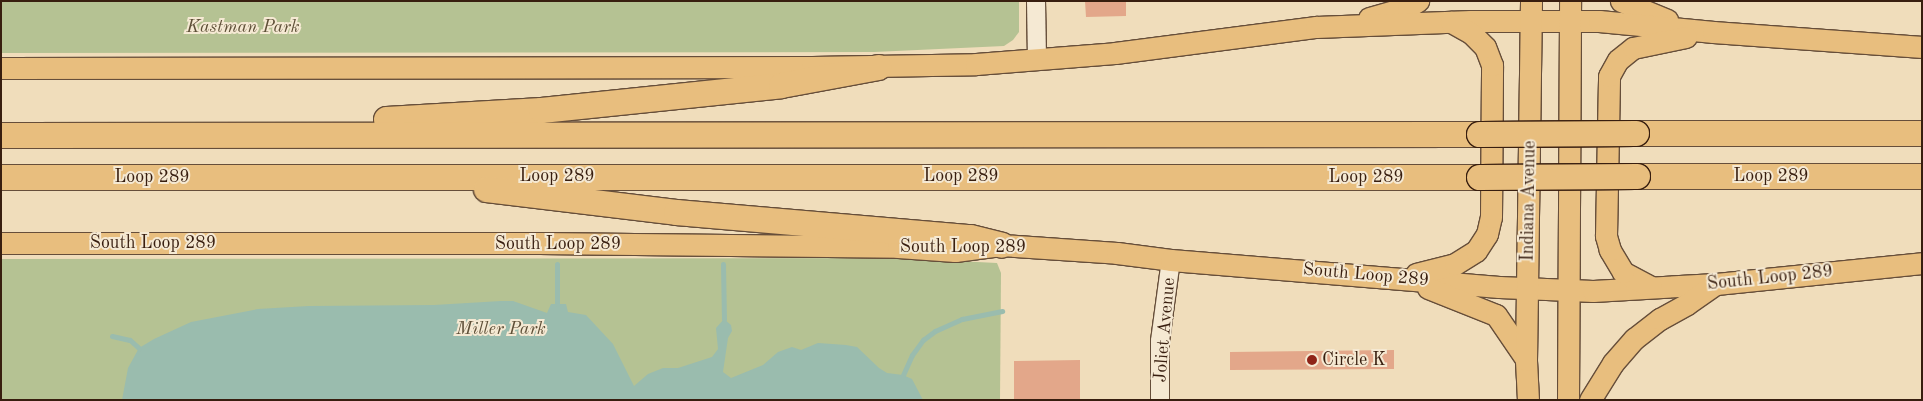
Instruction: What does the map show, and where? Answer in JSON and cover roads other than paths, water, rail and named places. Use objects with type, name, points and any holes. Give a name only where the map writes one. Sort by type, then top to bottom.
[{"type":"highway","points":[[154,134],[541,110],[781,85],[878,67]]},
{"type":"highway","points":[[1,135],[1922,133]]},
{"type":"highway","points":[[396,176],[542,197],[719,216],[961,236],[1001,245]]},
{"type":"highway","name":"Loop 289","points":[[1,177],[1922,176]]},
{"type":"main road","points":[[1,68],[878,67],[976,64],[1115,53],[1316,27],[1369,18],[1408,7],[1418,1]]},
{"type":"main road","points":[[1621,1],[1674,22],[1713,32]]},
{"type":"main road","points":[[1316,27],[1451,22],[1531,11],[1570,11],[1713,32],[1922,47]]},
{"type":"main road","name":"Indiana Avenue","points":[[1528,400],[1526,360],[1531,11]]},
{"type":"main road","points":[[1568,400],[1570,11]]},
{"type":"main road","points":[[1399,278],[1455,264],[1476,252],[1487,234],[1491,218],[1492,65],[1485,47],[1471,33],[1451,22]]},
{"type":"main road","points":[[1653,288],[1623,272],[1612,256],[1606,236],[1609,76],[1618,60],[1633,48],[1713,32]]},
{"type":"main road","name":"South Loop 289","points":[[1,243],[539,243],[898,247],[955,251],[1001,245],[1117,253],[1171,260],[1568,290],[1716,284],[1922,262]]},
{"type":"main road","points":[[1399,278],[1496,315],[1526,360]]},
{"type":"main road","points":[[1590,400],[1613,363],[1634,338],[1660,319],[1687,304],[1716,284]]},
{"type":"street","points":[[1036,1],[1037,59]]},
{"type":"street","name":"Joliet Avenue","points":[[1160,400],[1160,341],[1171,260]]},
{"type":"waterway","points":[[557,264],[557,304]]},
{"type":"waterway","points":[[723,264],[724,319]]},
{"type":"waterway","points":[[903,375],[912,355],[923,340],[935,331],[962,319],[1002,311]]},
{"type":"waterway","points":[[112,336],[130,340],[139,348]]},
{"type":"place","name":"Circle K","points":[[1312,360]]},
{"type":"park label","name":"Kastman Park","points":[[243,27]]},
{"type":"park label","name":"Miller Park","points":[[501,329]]}]
